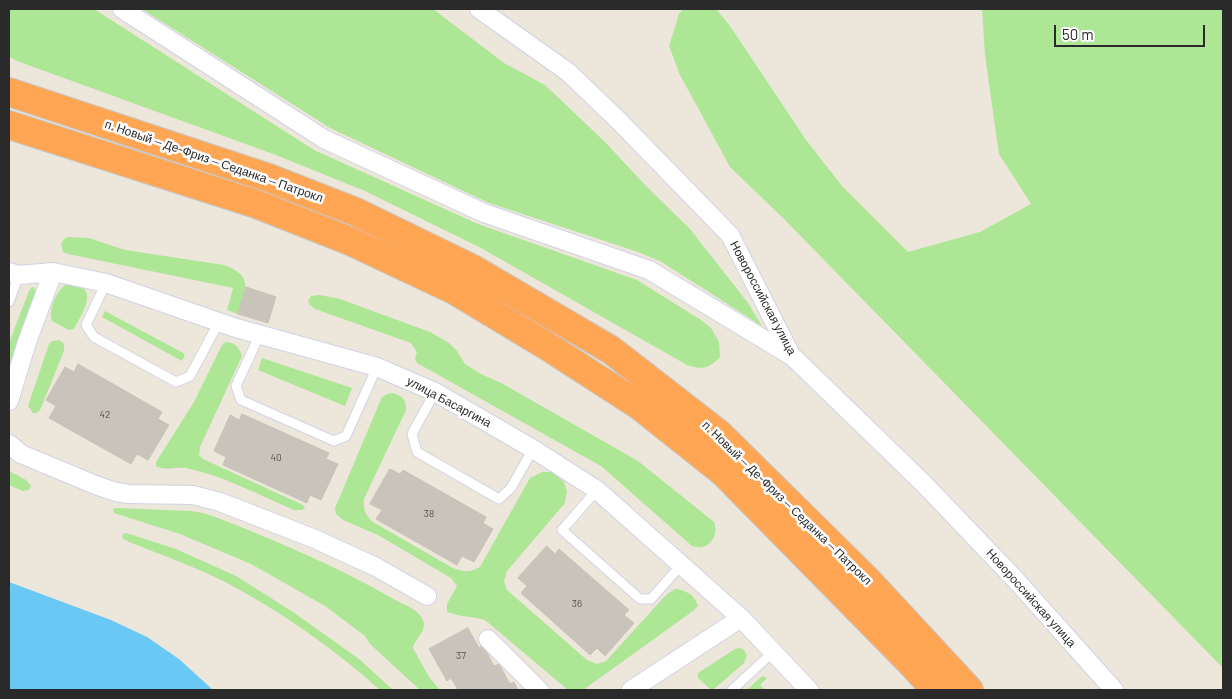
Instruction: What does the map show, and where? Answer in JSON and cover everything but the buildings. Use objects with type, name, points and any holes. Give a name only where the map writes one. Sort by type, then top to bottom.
[{"type":"highway","name":"п. Новый — Де-Фриз — Седанка — Патрокл","points":[[9,92],[269,178],[356,212],[473,269],[611,350],[718,433],[868,581],[969,690]]},
{"type":"highway","name":"п. Новый — Де-Фриз — Седанка — Патрокл","points":[[9,125],[256,204],[350,241],[454,290],[547,346],[640,406],[723,472],[936,690]]},
{"type":"street","points":[[122,9],[324,139],[484,213],[649,270],[791,355]]},
{"type":"street","name":"Новороссийская улица","points":[[479,9],[568,72],[619,121],[730,235],[791,355],[930,491],[1013,577],[1114,690]]},
{"type":"street","points":[[9,401],[27,342],[53,272]]},
{"type":"street","name":"улица Басаргина","points":[[14,273],[53,272],[106,283],[220,322],[377,367],[435,392],[533,449],[598,490],[741,618],[809,690]]},
{"type":"street","points":[[9,444],[28,458],[116,492],[193,495],[220,502],[324,543],[376,567],[427,596]]},
{"type":"street","points":[[631,690],[741,618]]},
{"type":"street","points":[[488,639],[539,690]]},
{"type":"lane","points":[[9,302],[14,273]]},
{"type":"lane","points":[[106,283],[86,325],[94,338],[176,382],[190,376],[220,322]]},
{"type":"lane","points":[[260,334],[236,386],[241,400],[334,442],[346,436],[377,367]]},
{"type":"lane","points":[[435,392],[412,434],[416,452],[499,499],[511,488],[533,449]]},
{"type":"lane","points":[[598,490],[562,530],[640,599],[651,599],[682,564]]},
{"type":"lane","points":[[732,690],[774,651]]},
{"type":"green space","points":[[9,9],[94,9],[314,150],[478,224],[637,280],[711,328],[719,342],[720,357],[705,367],[697,368],[687,365],[481,248],[365,191],[276,155],[17,61],[9,57]]},
{"type":"green space","points":[[142,9],[433,9],[504,63],[545,85],[605,142],[690,229],[748,303],[762,326],[660,261],[489,203],[330,128]]},
{"type":"green space","points":[[683,9],[716,9],[730,26],[806,140],[842,186],[908,252],[980,232],[1031,204],[999,154],[985,55],[982,9],[1223,9],[1223,668],[784,219],[730,167],[680,75],[669,46],[679,14]]},
{"type":"green space","points":[[68,237],[89,238],[125,250],[224,265],[234,269],[244,279],[245,284],[238,314],[227,310],[233,288],[68,254],[63,252],[61,244]]},
{"type":"green space","points":[[69,283],[79,285],[85,289],[87,301],[74,329],[69,330],[52,321],[51,311],[57,294]]},
{"type":"green space","points":[[34,287],[36,293],[9,377],[9,343],[29,291]]},
{"type":"green space","points":[[320,295],[340,299],[430,332],[449,343],[457,351],[465,364],[481,374],[503,384],[638,461],[714,522],[714,538],[703,547],[692,546],[601,466],[417,363],[415,358],[417,352],[411,343],[315,309],[308,301],[311,296]]},
{"type":"green space","points":[[105,311],[185,354],[182,361],[102,317]]},
{"type":"green space","points":[[59,340],[64,344],[64,351],[40,410],[37,413],[33,413],[28,406],[49,344],[52,341]]},
{"type":"green space","points":[[226,342],[237,346],[242,356],[200,447],[199,455],[203,459],[303,505],[305,507],[303,510],[294,510],[241,486],[200,471],[186,468],[166,469],[156,466],[156,462],[194,402],[222,345]]},
{"type":"green space","points":[[262,358],[352,388],[345,406],[258,370]]},
{"type":"green space","points":[[393,393],[403,399],[406,404],[406,410],[364,499],[365,512],[373,522],[451,567],[462,571],[469,571],[480,567],[530,478],[542,472],[552,472],[564,482],[567,492],[565,503],[507,571],[504,581],[507,590],[587,660],[597,664],[606,661],[666,595],[675,589],[689,594],[695,599],[698,606],[583,690],[568,690],[485,620],[447,612],[447,604],[457,586],[451,578],[378,535],[343,520],[336,514],[335,508],[382,397]]},
{"type":"green space","points":[[9,471],[26,480],[31,486],[29,490],[23,491],[9,485]]},
{"type":"green space","points":[[113,509],[191,511],[210,515],[309,556],[408,606],[419,614],[424,622],[423,630],[413,648],[429,677],[440,690],[420,690],[370,644],[365,636],[325,606],[251,564],[180,534],[114,513]]},
{"type":"green space","points":[[126,533],[176,549],[236,576],[293,612],[359,659],[393,690],[380,690],[307,632],[268,606],[227,583],[179,561],[129,542],[122,538],[123,534]]},
{"type":"green space","points":[[739,648],[743,649],[747,655],[744,663],[714,689],[711,690],[698,678],[698,673]]},
{"type":"green space","points":[[762,676],[767,678],[760,685],[765,690],[747,690]]},
{"type":"water","points":[[9,582],[111,620],[147,637],[179,659],[213,690],[9,690]]}]
